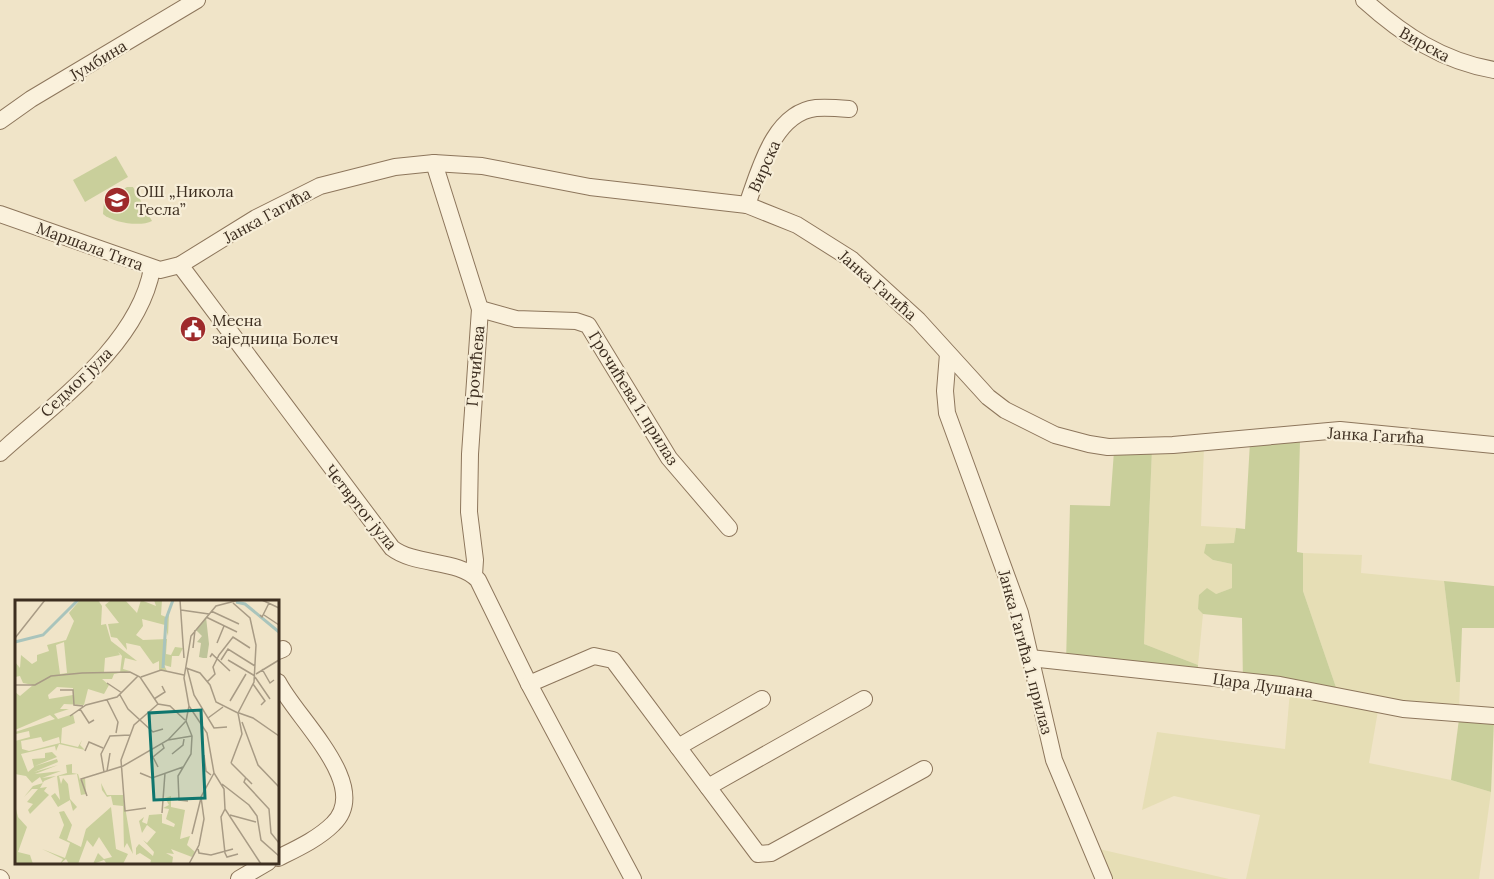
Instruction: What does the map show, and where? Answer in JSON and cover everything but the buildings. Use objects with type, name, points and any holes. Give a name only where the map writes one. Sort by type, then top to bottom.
[{"type":"street","name":"Јумбина","points":[[0,121],[31,99],[197,0]]},
{"type":"street","name":"Вирска","points":[[1364,0],[1394,27],[1443,56],[1472,67],[1494,70]]},
{"type":"street","name":"Вирска","points":[[747,205],[773,140],[785,125],[796,116],[815,108],[849,109]]},
{"type":"street","name":"Јанка Гагића","points":[[180,265],[256,218],[320,186],[395,167],[434,163],[482,166],[590,187],[747,205],[797,225],[851,259],[918,320],[988,397],[1005,410],[1055,435],[1089,444],[1128,447],[1340,430],[1494,445]]},
{"type":"street","name":"Грочићева","points":[[434,163],[480,309],[470,454],[469,512],[475,560],[474,575]]},
{"type":"street","name":"Маршала Тита","points":[[0,214],[152,268],[160,270],[180,265]]},
{"type":"street","name":"Четвртог јула","points":[[180,265],[392,548],[400,555],[463,570],[474,575]]},
{"type":"street","name":"Седмог јула","points":[[0,453],[113,348],[148,286],[152,268]]},
{"type":"street","name":"Грочићева 1. прилаз","points":[[480,309],[516,319],[576,321],[588,325],[669,458],[729,528]]},
{"type":"street","name":"Јанка Гагића 1. прилаз","points":[[948,354],[945,391],[947,413],[1007,573],[1054,760],[1104,879]]},
{"type":"street","points":[[474,575],[633,879]]},
{"type":"street","points":[[529,684],[594,656],[613,660],[758,854],[765,855],[924,770]]},
{"type":"street","name":"Цара Душана","points":[[1030,658],[1280,685],[1402,709],[1494,716]]},
{"type":"street","points":[[279,683],[342,776],[345,796],[342,811],[333,825],[279,857]]},
{"type":"street","points":[[678,747],[762,699]]},
{"type":"street","points":[[708,787],[864,699]]},
{"type":"street","points":[[239,879],[265,864]]},
{"type":"shaded area","points":[[1204,447],[1201,526],[1236,528],[1234,543],[1206,544],[1213,560],[1232,564],[1232,588],[1216,594],[1198,609],[1203,614],[1198,665],[1144,644],[1152,449]]},
{"type":"shaded area","points":[[1303,553],[1362,555],[1361,573],[1444,581],[1456,682],[1460,682],[1459,711],[1380,699],[1369,763],[1451,780],[1491,792],[1479,879],[1246,879],[1260,815],[1174,796],[1142,810],[1157,732],[1285,749],[1290,691],[1341,702],[1303,591]]},
{"type":"shaded area","points":[[1099,849],[1229,879],[1109,879]]},
{"type":"green space","points":[[116,156],[128,177],[85,202],[73,180]]},
{"type":"green space","points":[[127,187],[133,187],[152,221],[141,224],[127,223],[113,220],[103,214],[104,201]]},
{"type":"green space","points":[[1300,441],[1297,552],[1303,553],[1303,591],[1341,702],[1243,685],[1242,618],[1203,614],[1198,609],[1199,595],[1207,588],[1216,594],[1232,588],[1232,564],[1213,560],[1204,553],[1206,544],[1234,543],[1236,528],[1245,529],[1250,442]]},
{"type":"green space","points":[[1152,449],[1144,644],[1198,665],[1197,680],[1066,663],[1070,505],[1110,506],[1114,451]]},
{"type":"green space","points":[[1444,581],[1494,586],[1494,628],[1462,628],[1460,682],[1456,682]]},
{"type":"green space","points":[[1459,719],[1494,720],[1491,792],[1451,780]]},
{"type":"place","name":"ОШ „Никола Тесла”","points":[[117,200]]},
{"type":"place","name":"Месна заједница Болеч","points":[[193,329]]}]
